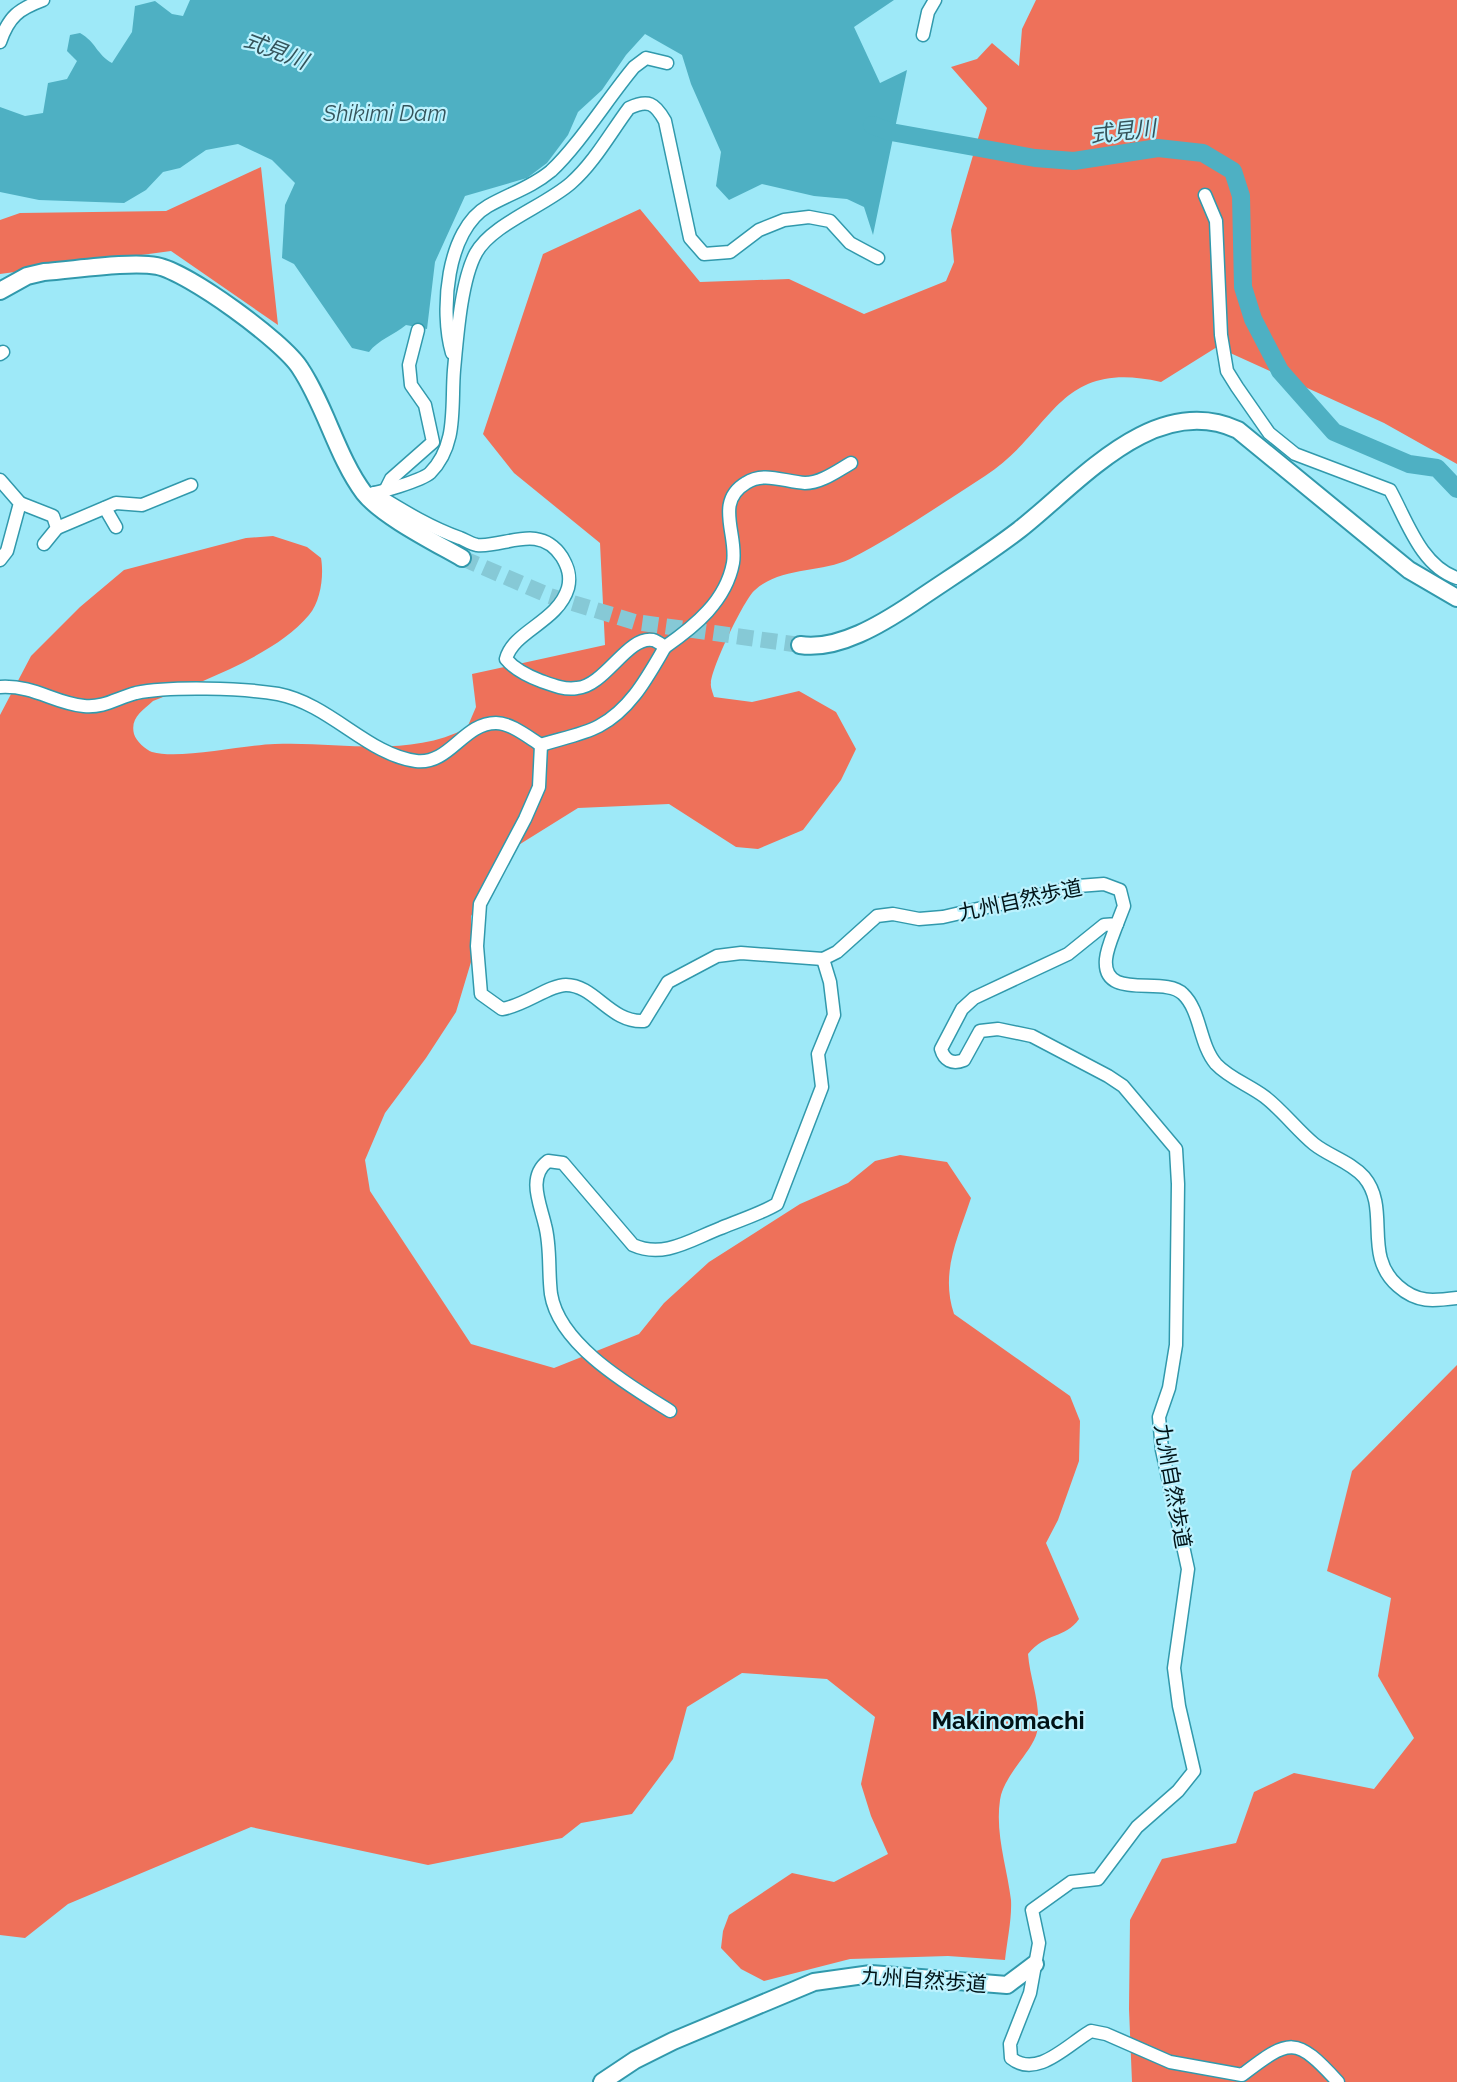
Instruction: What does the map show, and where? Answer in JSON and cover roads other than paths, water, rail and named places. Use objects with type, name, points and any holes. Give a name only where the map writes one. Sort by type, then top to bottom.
[{"type":"street","points":[[0,42],[4,31],[20,9],[43,0]]},
{"type":"street","points":[[923,35],[928,12],[935,0]]},
{"type":"street","points":[[455,364],[450,347],[447,313],[450,266],[463,229],[486,207],[510,197],[553,169],[634,67],[646,58],[667,63]]},
{"type":"street","points":[[375,492],[429,475],[445,451],[452,431],[455,364],[464,288],[476,254],[491,236],[555,197],[573,181],[629,108],[641,102],[648,102],[657,108],[664,121],[690,238],[704,254],[730,252],[759,230],[784,220],[809,217],[830,221],[850,243],[878,258]]},
{"type":"street","points":[[1205,195],[1216,221],[1221,335],[1227,371],[1243,396],[1269,433],[1295,454],[1390,490],[1430,563],[1445,574],[1457,578]]},
{"type":"street","points":[[0,291],[27,276],[44,272],[146,265],[175,271],[283,346],[300,366],[317,397],[343,459],[406,526],[462,558]]},
{"type":"street","points":[[375,492],[433,442],[425,405],[411,385],[409,365],[418,330]]},
{"type":"street","points":[[800,645],[839,640],[864,633],[895,615],[1009,538],[1114,450],[1148,433],[1174,423],[1186,422],[1215,421],[1238,430],[1409,570],[1457,598]]},
{"type":"street","points":[[541,745],[598,726],[623,709],[645,681],[665,647],[709,612],[725,587],[734,563],[734,537],[727,515],[732,498],[745,483],[768,477],[806,483],[821,479],[851,463]]},
{"type":"street","points":[[0,480],[20,503],[53,516],[57,528]]},
{"type":"street","points":[[44,544],[57,528],[116,503],[142,506],[191,485]]},
{"type":"street","points":[[375,492],[429,527],[477,545],[515,538],[531,539],[548,545],[559,553],[569,574],[568,588],[541,624],[509,648],[506,659],[512,667],[532,678],[565,688],[578,688],[588,685],[605,674],[625,654],[642,642],[652,640],[665,647]]},
{"type":"street","points":[[0,560],[8,551],[20,503]]},
{"type":"street","points":[[105,508],[116,527]]},
{"type":"street","points":[[0,687],[30,688],[83,706],[106,705],[136,693],[170,690],[278,694],[317,706],[400,758],[419,761],[438,759],[467,735],[481,727],[496,723],[519,731],[541,745]]},
{"type":"street","points":[[541,745],[539,787],[525,819],[480,904],[477,946],[481,994],[502,1009],[518,1007],[565,985],[579,987],[616,1015],[633,1022],[644,1021],[668,982],[717,956],[751,954],[823,959],[830,982],[834,1015],[818,1054],[822,1087],[777,1204],[695,1241],[667,1249],[645,1251],[633,1245],[563,1163],[548,1161],[540,1167],[536,1175],[537,1193],[547,1230],[551,1295],[558,1316],[595,1359],[631,1387],[670,1411]]},
{"type":"street","name":"九州自然歩道","points":[[602,2082],[635,2060],[673,2041],[814,1982],[846,1976],[882,1974],[1007,1985],[1035,1964],[1039,1943],[1032,1910],[1071,1882],[1098,1879],[1137,1827],[1178,1791],[1194,1772],[1179,1706],[1174,1668],[1188,1569],[1162,1450],[1159,1417],[1169,1388],[1176,1345],[1176,1157],[1169,1138],[1123,1086],[1032,1036],[998,1029],[980,1031],[964,1060],[959,1062],[943,1057],[941,1049],[962,1009],[974,998],[1068,954],[1104,925],[1117,924],[1124,906],[1124,898],[1120,890],[1104,884],[1078,886],[943,917],[919,918],[893,914],[877,916],[837,952],[823,959]]},
{"type":"street","points":[[1117,924],[1106,958],[1106,968],[1111,976],[1119,984],[1172,987],[1186,996],[1205,1046],[1215,1063],[1263,1096],[1315,1145],[1364,1177],[1375,1201],[1378,1257],[1388,1278],[1408,1295],[1428,1302],[1457,1298]]},
{"type":"street","points":[[1035,1964],[1030,1993],[1010,2044],[1011,2058],[1021,2066],[1036,2066],[1091,2031],[1106,2034],[1170,2062],[1242,2075],[1270,2054],[1287,2047],[1302,2049],[1311,2053],[1338,2082]]},
{"type":"water","name":"Shikimi Dam","points":[[190,0],[894,0],[854,27],[880,83],[907,70],[873,235],[864,207],[847,199],[814,196],[762,184],[729,200],[716,186],[721,152],[691,84],[682,55],[645,34],[626,55],[602,90],[578,112],[568,135],[547,163],[527,178],[465,196],[435,262],[427,329],[406,325],[369,352],[352,348],[294,264],[282,258],[285,205],[295,183],[272,160],[238,144],[206,150],[180,168],[163,172],[146,190],[124,203],[39,200],[0,192],[0,107],[25,116],[43,113],[48,83],[67,79],[77,61],[67,51],[70,35],[80,33],[112,63],[132,32],[135,6],[155,1],[172,14],[183,16]]},
{"type":"waterway","name":"式見川","points":[[872,125],[891,132],[1035,158],[1074,161],[1158,148],[1203,153],[1233,171],[1241,196],[1243,287],[1253,319],[1280,371],[1334,432],[1409,464],[1437,468],[1457,489]]},
{"type":"tunnel","points":[[462,558],[550,596],[635,622],[800,645]]},
{"type":"district","name":"Makinomachi","points":[[1008,1720]]}]
